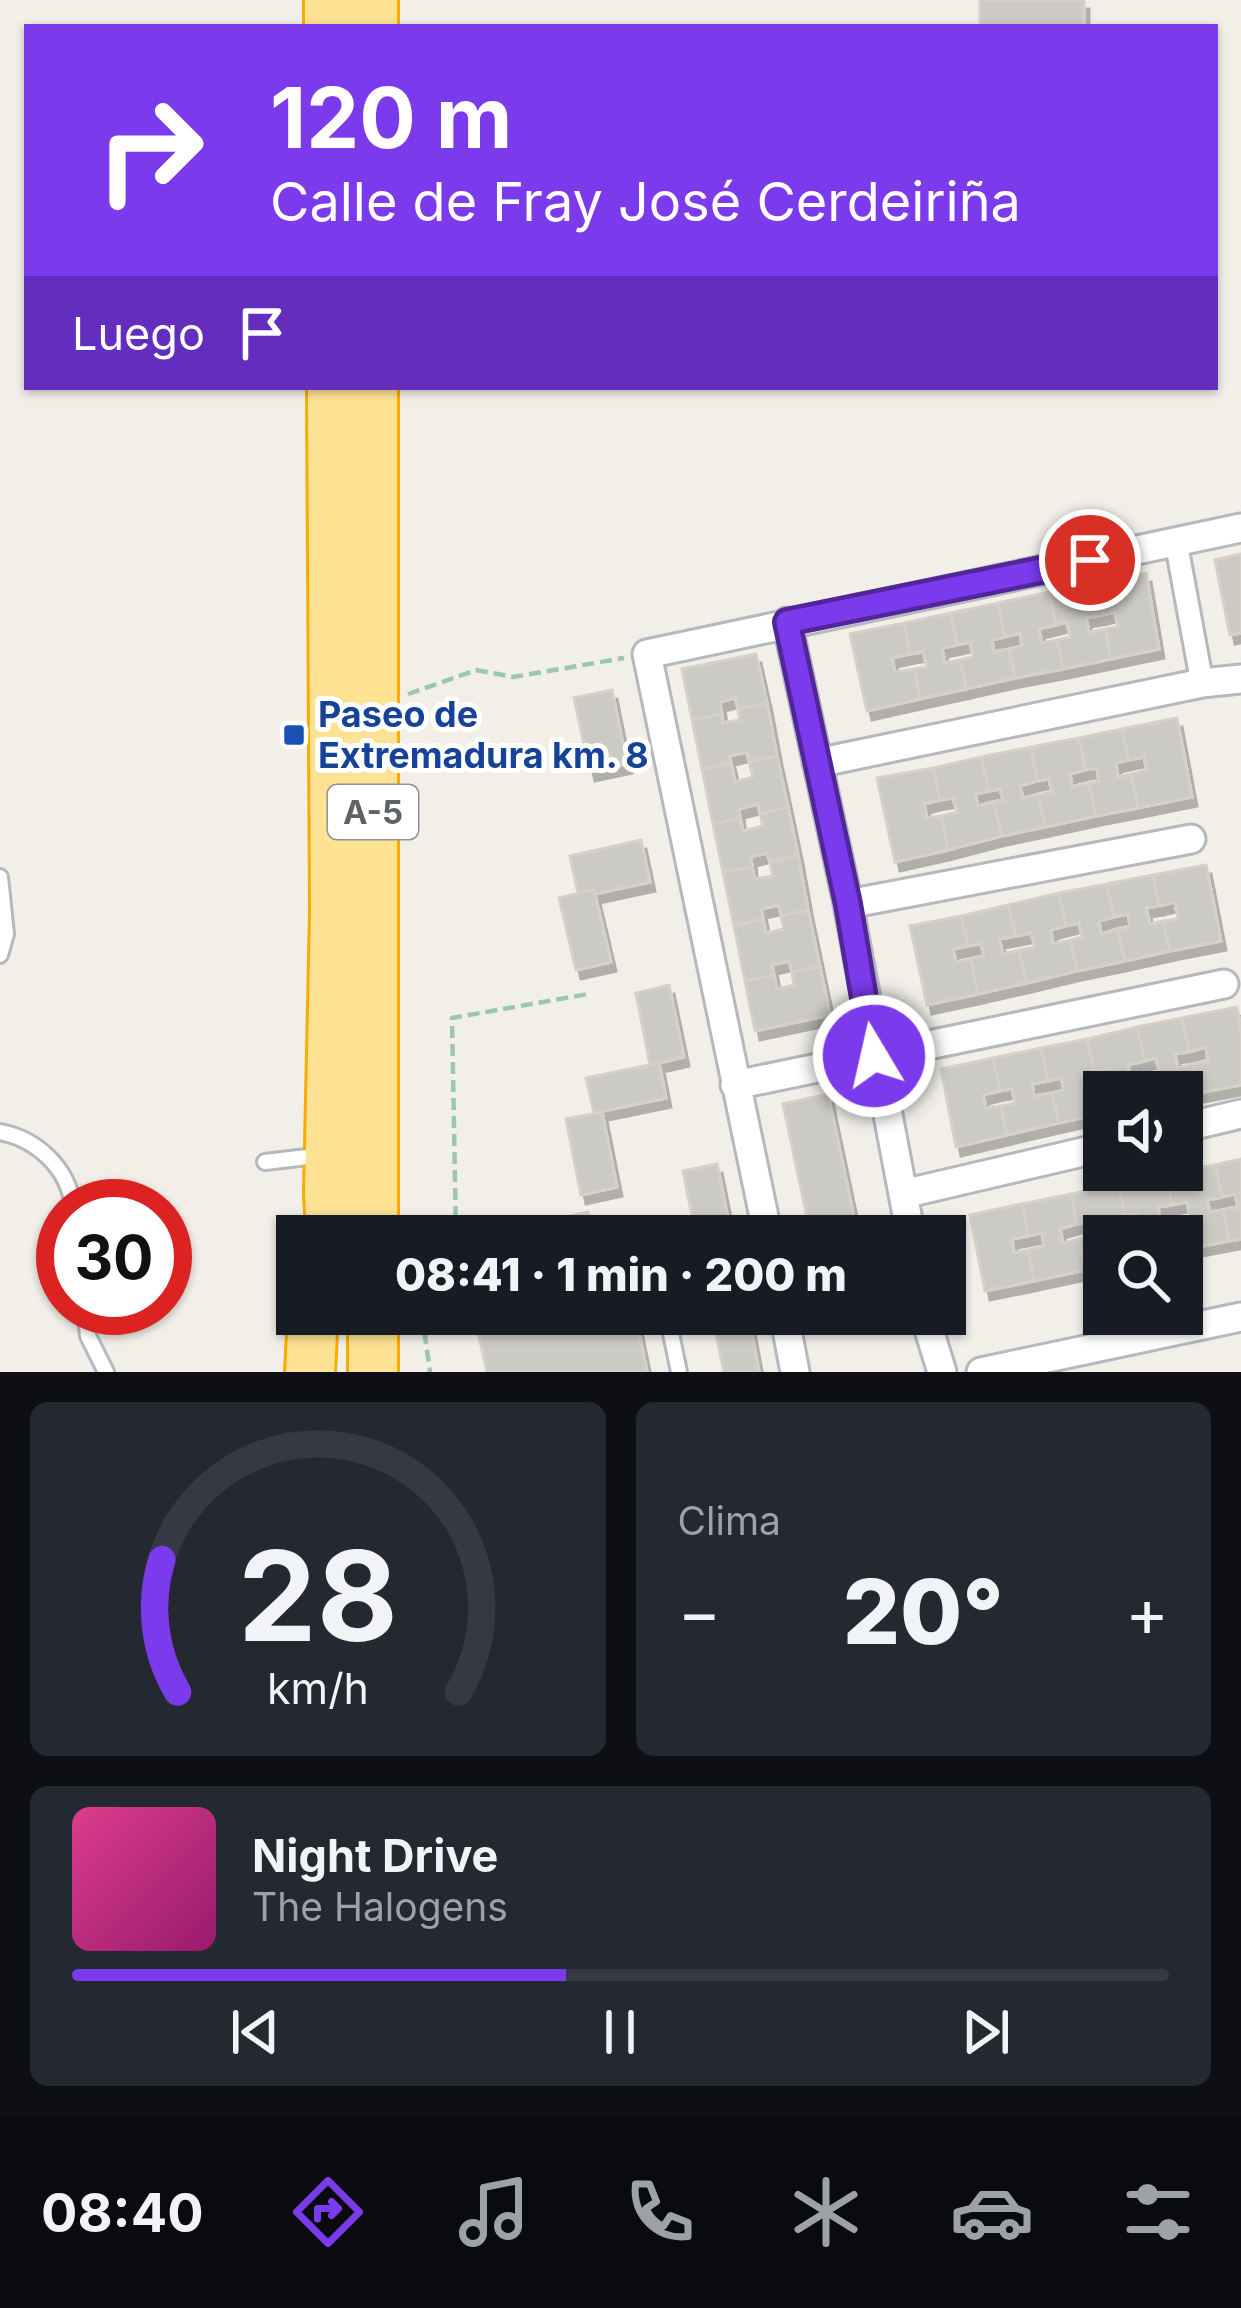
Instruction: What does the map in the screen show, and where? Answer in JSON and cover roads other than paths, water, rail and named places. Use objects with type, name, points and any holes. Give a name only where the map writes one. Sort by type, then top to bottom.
[{"type":"highway","name":"A-5","points":[[328,1205],[335,911],[332,390]]},
{"type":"highway","name":"A-5","points":[[373,390],[373,1215]]},
{"type":"highway","points":[[310,1372],[312,1335]]},
{"type":"highway","points":[[335,1335],[336,1372]]},
{"type":"highway","points":[[373,1335],[373,1372]]},
{"type":"street","points":[[763,1215],[647,654],[1241,528]]},
{"type":"street","points":[[1176,542],[1202,683]]},
{"type":"street","points":[[787,622],[848,904],[907,1215]]},
{"type":"street","points":[[817,763],[1202,683],[1241,679]]},
{"type":"street","points":[[848,904],[1191,839]]},
{"type":"street","points":[[735,1085],[1224,984]]},
{"type":"street","points":[[1203,1123],[1241,1114]]},
{"type":"street","points":[[903,1194],[1083,1152]]},
{"type":"street","points":[[981,1372],[1241,1317]]},
{"type":"street","points":[[788,1335],[795,1372]]},
{"type":"street","points":[[931,1335],[942,1372]]},
{"type":"lane","points":[[0,878],[6,934],[0,955]]},
{"type":"lane","points":[[0,1132],[21,1136],[48,1156],[65,1179]]},
{"type":"lane","points":[[265,1162],[328,1205]]},
{"type":"lane","points":[[88,1335],[106,1372]]},
{"type":"lane","points":[[671,1335],[679,1372]]},
{"type":"place","name":"Paseo de Extremadura km. 8","points":[[294,735]]}]
